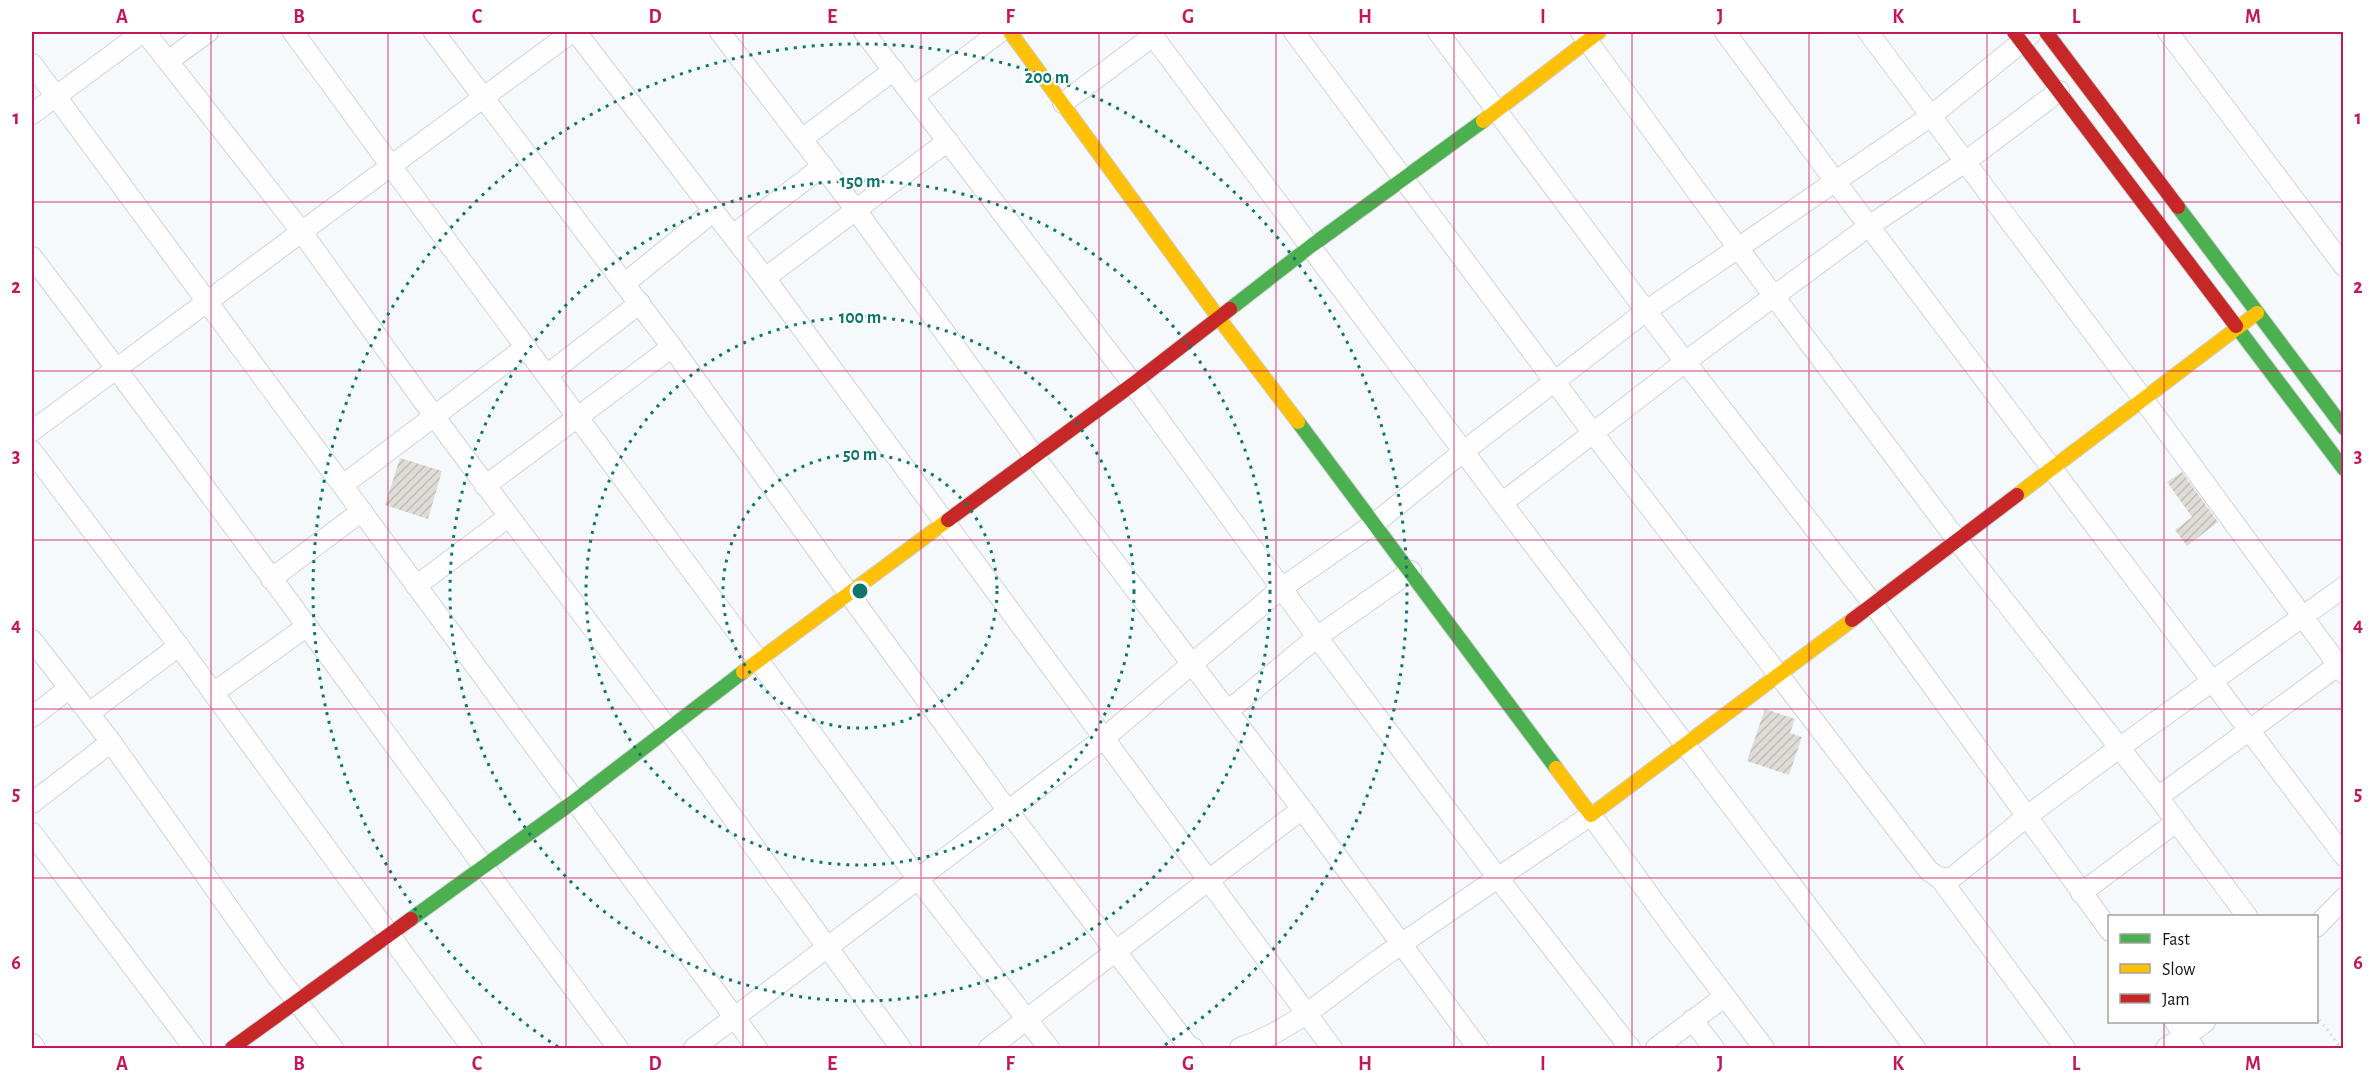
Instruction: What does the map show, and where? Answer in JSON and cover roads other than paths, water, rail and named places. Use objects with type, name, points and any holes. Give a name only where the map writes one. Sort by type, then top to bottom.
[{"type":"street","points":[[32,114],[144,32],[301,231],[485,486],[668,729],[902,1048]]},
{"type":"street","points":[[168,61],[208,32]]},
{"type":"street","points":[[293,32],[918,879],[1049,1048]]},
{"type":"street","points":[[434,32],[640,303],[1008,811],[1159,1009],[1193,1048]]},
{"type":"street","points":[[32,431],[574,32],[733,235],[1332,1048]]},
{"type":"street","points":[[720,32],[856,210],[1034,456],[1302,809],[1478,1048]]},
{"type":"street","points":[[864,32],[1133,384],[1317,637],[1498,878],[1630,1048]]},
{"type":"street","points":[[914,96],[1000,32]]},
{"type":"street","points":[[1010,32],[1218,317],[1411,571],[1724,997],[1764,1048]]},
{"type":"street","points":[[1294,32],[1556,380],[1593,433],[1929,871],[1940,878],[2065,1048]]},
{"type":"street","points":[[1438,32],[1646,311],[1873,604],[2108,931]]},
{"type":"street","points":[[1725,32],[1834,181],[2343,856]]},
{"type":"street","points":[[1868,32],[2303,617],[2342,666],[2249,730],[2158,798]]},
{"type":"street","points":[[2046,32],[2257,313],[2337,405],[2343,428]]},
{"type":"street","points":[[2168,32],[2343,266]]},
{"type":"street","points":[[1064,103],[1152,34],[1502,503],[1915,1048]]},
{"type":"street","points":[[232,1048],[573,802],[758,660],[1133,384],[1311,246],[1496,111],[1589,34],[1738,248],[1958,540],[2246,915]]},
{"type":"street","points":[[694,1048],[1103,739],[1282,587],[1374,524],[1464,451],[1646,311],[1931,116],[2023,35],[2059,91],[2343,469]]},
{"type":"street","points":[[32,64],[343,485],[573,802],[757,1048]]},
{"type":"street","points":[[802,139],[894,70]]},
{"type":"street","points":[[1502,503],[1685,362],[1869,226],[1965,162],[2059,91]]},
{"type":"street","points":[[765,278],[948,141]]},
{"type":"street","points":[[733,235],[823,166]]},
{"type":"street","points":[[624,284],[714,211]]},
{"type":"street","points":[[32,257],[117,368],[618,1048]]},
{"type":"street","points":[[547,375],[640,303]]},
{"type":"street","points":[[1240,1048],[1259,1042],[1307,1015],[1402,944],[1591,815],[1686,746],[2257,313]]},
{"type":"street","points":[[343,485],[526,347]]},
{"type":"street","points":[[485,486],[672,347]]},
{"type":"street","points":[[32,451],[179,646],[472,1048]]},
{"type":"street","points":[[271,579],[362,511]]},
{"type":"street","points":[[416,586],[508,517]]},
{"type":"street","points":[[1228,711],[1317,637],[1411,571]]},
{"type":"street","points":[[1940,878],[1952,878],[2026,817],[2343,587]]},
{"type":"street","points":[[213,693],[306,627]]},
{"type":"street","points":[[32,640],[111,742],[333,1048]]},
{"type":"street","points":[[89,713],[179,646]]},
{"type":"street","points":[[32,717],[68,689]]},
{"type":"street","points":[[32,803],[111,742]]},
{"type":"street","points":[[989,1048],[1302,809]]},
{"type":"street","points":[[2081,893],[2175,823]]},
{"type":"street","points":[[32,833],[194,1048]]},
{"type":"street","points":[[2318,925],[2343,898]]},
{"type":"street","points":[[1656,1048],[1724,997]]},
{"type":"street","points":[[1692,1020],[1714,1048]]},
{"type":"street","points":[[2166,1048],[2203,1023]]},
{"type":"street","points":[[32,1044],[35,1048]]}]
